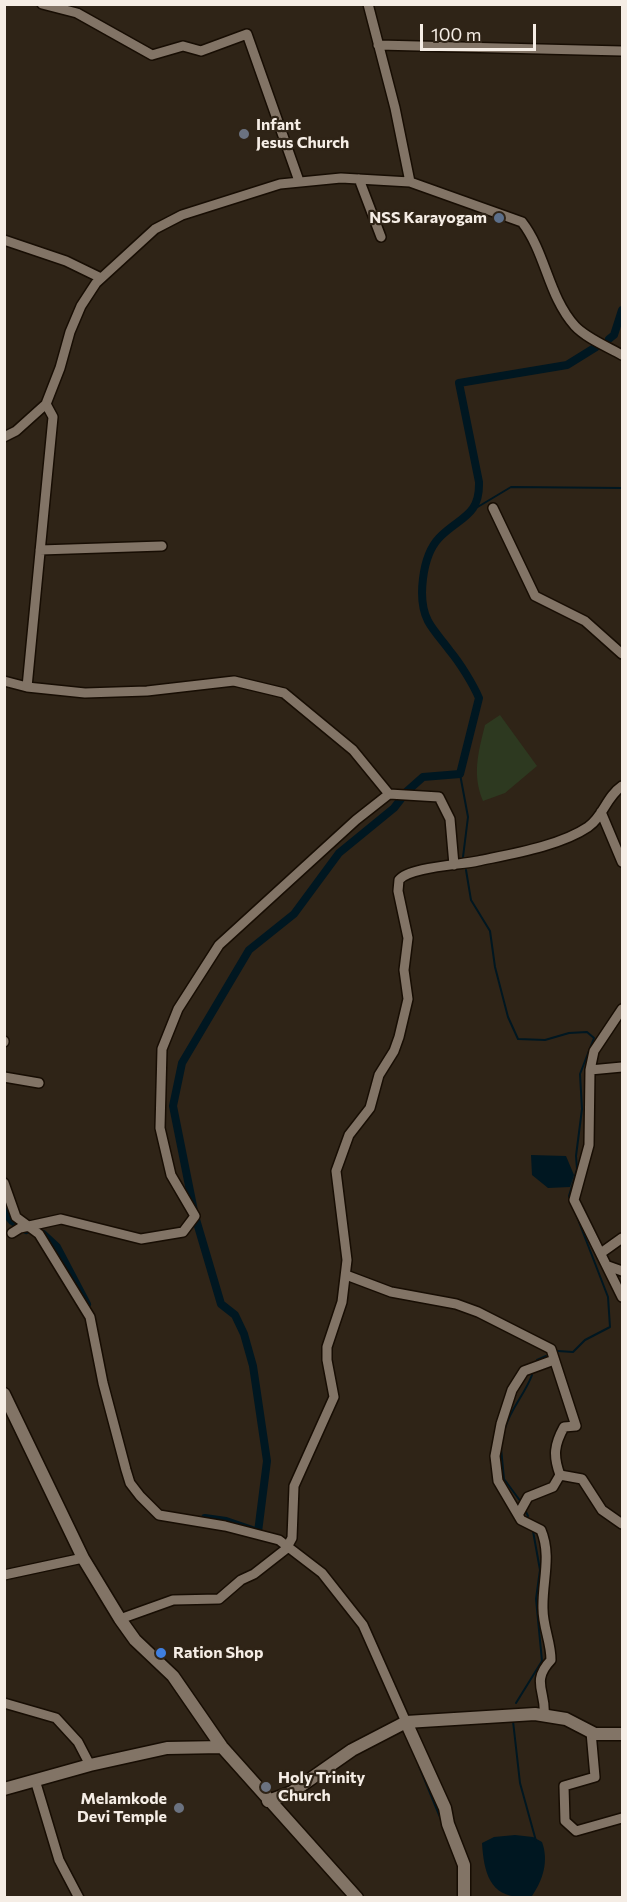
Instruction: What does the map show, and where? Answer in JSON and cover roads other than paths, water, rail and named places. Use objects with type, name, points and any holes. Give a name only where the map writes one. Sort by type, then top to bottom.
[{"type":"street","points":[[42,4],[77,13],[152,55],[183,45],[201,51],[248,34],[299,181]]},
{"type":"street","points":[[368,4],[395,108],[410,182]]},
{"type":"street","points":[[378,45],[622,51]]},
{"type":"street","points":[[359,179],[381,237]]},
{"type":"street","points":[[4,437],[16,431],[46,404],[79,312],[101,278],[146,237],[169,221],[253,192],[299,181],[359,179],[410,182],[522,222],[530,232],[556,296],[576,327],[622,356]]},
{"type":"street","points":[[4,240],[66,261],[101,278]]},
{"type":"street","points":[[27,687],[53,417],[46,404]]},
{"type":"street","points":[[493,508],[535,596],[585,621],[622,654]]},
{"type":"street","points":[[40,550],[162,546]]},
{"type":"street","points":[[4,681],[27,687],[85,693],[147,692],[234,681],[285,693],[353,750],[388,794]]},
{"type":"street","points":[[120,1619],[173,1600],[219,1599],[241,1580],[274,1560],[288,1546],[292,1538],[294,1486],[334,1397],[327,1360],[327,1347],[342,1302],[347,1244],[336,1171],[348,1135],[370,1108],[378,1076],[394,1051],[408,999],[404,970],[408,938],[398,891],[399,880],[408,873],[454,866],[570,836],[588,827],[608,798],[622,786]]},
{"type":"street","points":[[12,1233],[28,1226],[62,1219],[141,1239],[183,1232],[195,1216],[171,1175],[160,1128],[162,1049],[178,1009],[219,945],[356,820],[388,794],[439,797],[450,819],[454,866]]},
{"type":"street","points":[[600,812],[622,862]]},
{"type":"street","points":[[622,1009],[594,1051],[590,1071],[590,1145],[574,1200],[622,1297]]},
{"type":"street","points":[[590,1071],[622,1067]]},
{"type":"street","points":[[4,1077],[39,1083]]},
{"type":"street","points":[[4,1184],[15,1217],[39,1234],[49,1247],[90,1317],[103,1383],[126,1470],[130,1484],[140,1497],[159,1515],[225,1526],[279,1540],[322,1573],[363,1624],[445,1808],[448,1824],[464,1865],[464,1898]]},
{"type":"street","points":[[601,1252],[622,1238]]},
{"type":"street","points":[[608,1266],[622,1271]]},
{"type":"street","points":[[346,1275],[391,1292],[456,1304],[478,1312],[551,1349],[576,1426],[564,1427],[556,1441],[554,1459],[560,1475]]},
{"type":"street","points":[[544,1716],[545,1705],[538,1688],[543,1668],[550,1660],[551,1653],[543,1610],[546,1543],[541,1530],[521,1520],[498,1481],[495,1456],[501,1424],[512,1390],[524,1371],[554,1360]]},
{"type":"street","points":[[4,1394],[83,1558],[120,1619],[135,1640],[173,1676],[222,1747],[353,1896]]},
{"type":"street","points":[[518,1515],[528,1497],[553,1487],[560,1475]]},
{"type":"street","points":[[560,1475],[582,1479],[602,1510],[622,1524]]},
{"type":"street","points":[[4,1575],[83,1558]]},
{"type":"street","points":[[4,1703],[56,1718],[78,1742],[90,1765]]},
{"type":"street","points":[[268,1801],[292,1792],[352,1750],[406,1722],[504,1714],[544,1716],[566,1719],[591,1732],[607,1736],[622,1734]]},
{"type":"street","points":[[591,1732],[595,1777],[564,1786],[566,1821],[576,1831],[622,1818]]},
{"type":"street","points":[[4,1790],[90,1765],[167,1748],[222,1747]]},
{"type":"street","points":[[35,1780],[59,1860],[79,1898]]},
{"type":"water","points":[[531,1155],[566,1156],[574,1175],[570,1187],[548,1188],[532,1175]]},
{"type":"water","points":[[515,1835],[533,1837],[542,1842],[544,1849],[544,1870],[532,1896],[507,1895],[499,1890],[492,1884],[485,1866],[482,1843],[494,1837]]},
{"type":"waterway","points":[[609,339],[614,335],[622,310]]},
{"type":"waterway","points":[[405,793],[423,777],[460,774],[479,698],[462,667],[428,621],[422,590],[425,567],[433,546],[439,538],[472,510],[478,494],[479,482],[459,383],[567,365],[596,347]]},
{"type":"waterway","points":[[471,511],[511,487],[622,488]]},
{"type":"waterway","points":[[460,774],[468,817],[463,857]]},
{"type":"waterway","points":[[205,1518],[226,1521],[258,1532],[267,1461],[253,1366],[244,1334],[235,1315],[221,1304],[195,1216],[173,1106],[182,1063],[249,950],[294,914],[339,853],[394,808],[401,799]]},
{"type":"waterway","points":[[466,870],[471,900],[490,931],[495,967],[508,1017],[518,1039],[545,1040],[569,1033],[587,1032],[594,1038],[580,1074],[582,1109],[576,1156],[577,1169],[569,1196],[608,1297],[610,1327],[585,1340],[573,1352],[558,1351]]},
{"type":"waterway","points":[[4,1211],[12,1221],[26,1230]]},
{"type":"waterway","points":[[43,1234],[57,1247],[87,1304]]},
{"type":"waterway","points":[[537,1360],[546,1356]]},
{"type":"waterway","points":[[505,1428],[532,1375]]},
{"type":"waterway","points":[[501,1448],[504,1479],[521,1502]]},
{"type":"waterway","points":[[525,1510],[528,1516]]},
{"type":"waterway","points":[[516,1703],[542,1661],[536,1599],[540,1570],[533,1531]]},
{"type":"waterway","points":[[513,1721],[520,1783],[536,1841]]},
{"type":"waterway","points":[[419,1766],[442,1822]]},
{"type":"place","name":"Infant Jesus Church","points":[[244,134]]},
{"type":"place","name":"NSS Karayogam","points":[[499,218]]},
{"type":"place","name":"Ration Shop","points":[[161,1653]]},
{"type":"place","name":"Holy Trinity Church","points":[[266,1787]]},
{"type":"place","name":"Melamkode Devi Temple","points":[[179,1808]]}]
